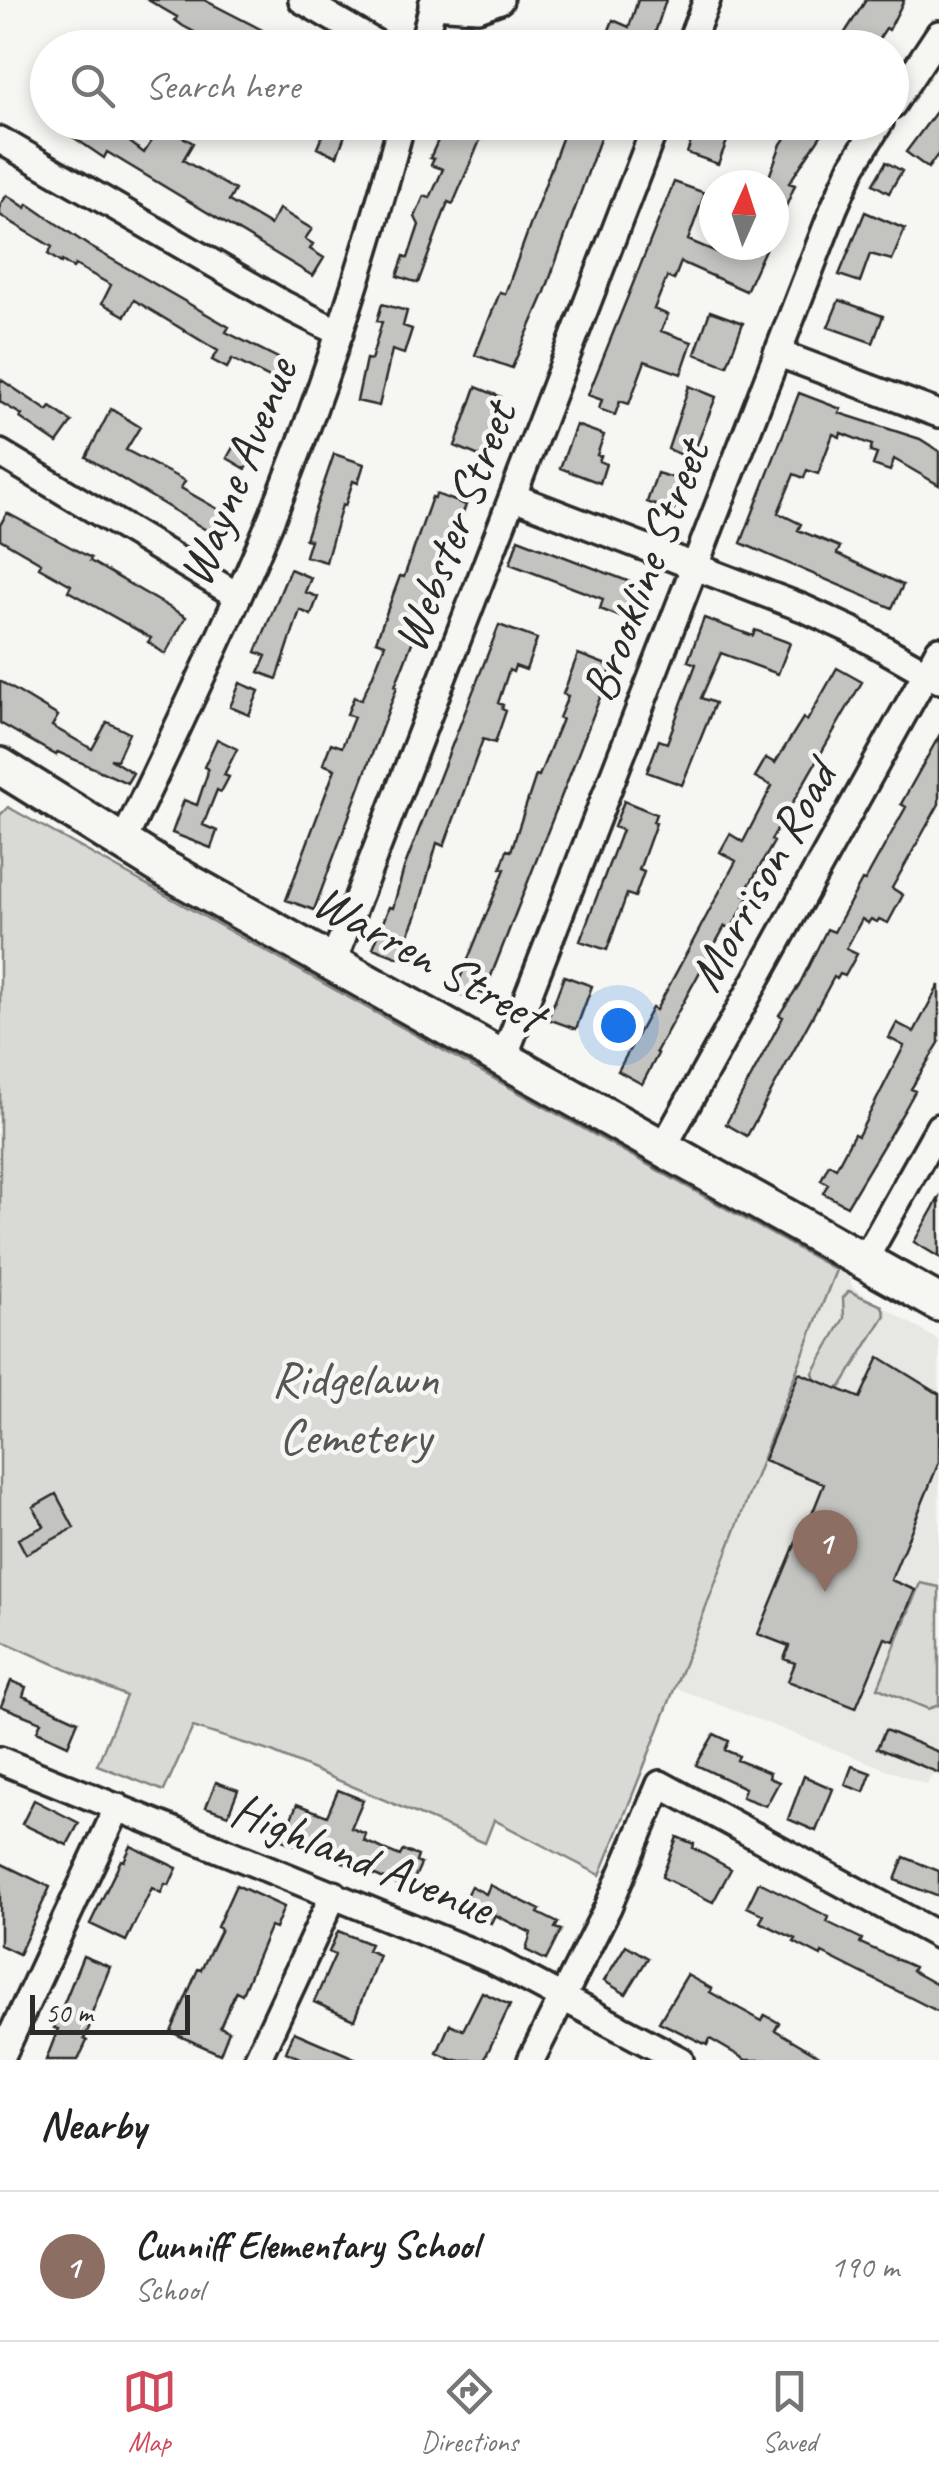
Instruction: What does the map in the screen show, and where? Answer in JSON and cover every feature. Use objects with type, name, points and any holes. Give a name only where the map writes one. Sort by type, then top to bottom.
[{"type":"street","points":[[302,0],[353,30]]},
{"type":"street","points":[[426,30],[433,3],[478,8],[500,0]]},
{"type":"street","points":[[695,30],[707,0]]},
{"type":"street","points":[[909,79],[939,34]]},
{"type":"street","points":[[0,140],[340,333]]},
{"type":"street","name":"Wayne Avenue","points":[[123,842],[238,596],[280,494],[340,333],[397,140]]},
{"type":"street","name":"Webster Street","points":[[333,962],[649,140]]},
{"type":"street","name":"Brookline Street","points":[[504,1057],[840,194],[869,140]]},
{"type":"street","points":[[777,353],[939,414]]},
{"type":"street","points":[[0,454],[238,596]]},
{"type":"street","points":[[514,497],[803,608],[935,667]]},
{"type":"street","name":"Morrison Road","points":[[664,1146],[935,667]]},
{"type":"street","name":"Warren Street","points":[[15,775],[123,842],[939,1303]]},
{"type":"street","points":[[865,1259],[939,1127]]},
{"type":"street","name":"Highland Avenue","points":[[0,1760],[492,1960],[680,2060]]},
{"type":"street","points":[[531,2060],[608,1907],[660,1784],[939,1936]]},
{"type":"street","points":[[0,2060],[118,1807]]},
{"type":"street","points":[[257,2060],[334,1894]]},
{"type":"shaded area","points":[[836,1270],[849,1277],[853,1288],[939,1341],[939,1776],[932,1774],[927,1785],[676,1688],[746,1496]]},
{"type":"green space","name":"Ridgelawn Cemetery","points":[[8,807],[836,1270],[600,1875],[494,1820],[485,1843],[272,1752],[193,1727],[164,1791],[97,1765],[126,1696],[0,1640],[0,815]]},
{"type":"green space","points":[[849,1291],[882,1306],[885,1315],[841,1387],[834,1389],[815,1380],[813,1373],[844,1318],[843,1298]]},
{"type":"green space","points":[[920,1583],[939,1587],[939,1705],[928,1709],[878,1688]]},
{"type":"building","points":[[148,0],[204,0],[262,30],[191,30],[175,20],[177,17]]},
{"type":"building","points":[[638,0],[666,0],[656,30],[609,30],[613,20],[629,27]]},
{"type":"building","points":[[866,0],[904,0],[889,30],[847,30]]},
{"type":"building","points":[[939,108],[939,153],[928,168],[906,152]]},
{"type":"building","points":[[78,140],[127,140],[144,153],[152,140],[188,140],[193,143],[183,160],[235,190],[229,201],[270,225],[279,209],[312,229],[305,239],[313,244],[310,249],[324,258],[313,276],[107,152],[104,158]]},
{"type":"building","points":[[320,140],[343,140],[337,156],[317,148]]},
{"type":"building","points":[[438,140],[480,140],[453,204],[448,202],[418,283],[397,276],[404,256],[408,258],[419,225],[415,217],[424,196],[430,198],[443,169],[431,165],[434,159],[430,158]]},
{"type":"building","points":[[561,140],[600,140],[545,292],[512,368],[475,355],[500,292],[505,294]]},
{"type":"building","points":[[692,140],[727,140],[718,164],[687,153]]},
{"type":"building","points":[[784,140],[818,140],[789,183],[789,170],[771,170]]},
{"type":"building","points":[[886,162],[902,171],[889,193],[873,184]]},
{"type":"building","points":[[674,182],[699,191],[699,210],[688,240],[699,245],[699,260],[760,260],[746,291],[681,262],[674,280],[667,277],[654,309],[668,315],[661,331],[692,342],[681,374],[645,361],[629,404],[620,401],[615,415],[599,409],[602,400],[588,395]]},
{"type":"building","points":[[7,195],[229,327],[226,332],[286,362],[276,381],[232,359],[227,368],[212,360],[218,351],[134,300],[125,316],[102,303],[111,285],[75,265],[73,268],[61,263],[48,254],[52,247],[0,215],[0,205]]},
{"type":"building","points":[[865,212],[905,229],[892,260],[870,254],[860,282],[839,275]]},
{"type":"building","points":[[839,300],[883,316],[873,343],[828,327]]},
{"type":"building","points":[[382,304],[407,311],[403,326],[412,329],[404,354],[392,350],[379,406],[357,401],[366,359],[371,360],[382,322],[377,321]]},
{"type":"building","points":[[710,311],[743,323],[727,366],[695,354]]},
{"type":"building","points":[[0,379],[72,422],[57,443],[0,402]]},
{"type":"building","points":[[689,386],[716,397],[691,459],[668,449]]},
{"type":"building","points":[[476,387],[501,397],[494,417],[499,419],[484,458],[455,446]]},
{"type":"building","points":[[799,393],[841,409],[839,413],[920,439],[939,451],[939,485],[894,459],[890,471],[873,465],[877,454],[870,452],[872,445],[841,433],[840,437],[833,434],[818,474],[807,470],[804,478],[794,474],[778,513],[801,524],[798,530],[840,547],[837,554],[903,585],[892,608],[741,543]]},
{"type":"building","points":[[111,409],[140,427],[126,450],[185,481],[181,488],[235,519],[225,537],[218,532],[216,536],[86,457]]},
{"type":"building","points":[[576,425],[604,435],[597,455],[606,464],[600,483],[560,468]]},
{"type":"building","points":[[236,442],[255,453],[246,469],[227,458]]},
{"type":"building","points":[[334,454],[364,464],[358,483],[353,481],[345,506],[342,505],[326,562],[305,556],[310,540],[305,539]]},
{"type":"building","points":[[657,473],[685,481],[673,512],[647,502]]},
{"type":"building","points":[[436,494],[466,505],[314,910],[286,900],[335,769],[323,764],[331,743],[342,747],[354,717],[347,714],[354,697],[361,700],[372,677],[385,644],[376,641]]},
{"type":"building","points":[[7,513],[91,558],[90,561],[186,617],[165,654],[148,642],[151,638],[68,591],[71,585],[0,539],[0,525]]},
{"type":"building","points":[[518,539],[651,590],[639,624],[600,609],[603,599],[510,564]]},
{"type":"building","points":[[290,569],[311,578],[305,592],[318,597],[311,615],[300,610],[277,679],[259,672],[266,656],[256,652]]},
{"type":"building","points":[[704,618],[753,636],[755,630],[790,643],[778,674],[721,653],[701,698],[715,703],[682,785],[647,772],[659,740],[667,743],[696,664],[688,661]]},
{"type":"building","points":[[499,625],[537,639],[526,670],[515,666],[513,672],[509,670],[498,703],[506,711],[495,743],[483,739],[444,846],[437,843],[416,917],[399,958],[373,948],[389,907],[393,908],[404,868]]},
{"type":"building","points":[[578,654],[612,667],[484,994],[474,991],[471,999],[454,993],[505,869],[501,868],[507,850],[511,851],[536,775],[539,776],[562,719],[559,718],[568,696],[563,694]]},
{"type":"building","points":[[837,668],[862,682],[771,840],[774,842],[744,894],[749,897],[731,929],[725,926],[642,1084],[618,1071],[652,1008],[656,1010],[736,861],[720,852],[730,834],[743,842],[772,786],[755,777],[766,758],[775,763],[803,718],[807,721]]},
{"type":"building","points":[[0,681],[58,716],[52,726],[92,749],[107,722],[129,733],[117,760],[110,759],[133,773],[127,783],[58,752],[56,755],[0,723]]},
{"type":"building","points":[[240,683],[259,691],[249,715],[230,707]]},
{"type":"building","points":[[939,736],[939,804],[892,888],[903,895],[888,923],[871,919],[868,923],[862,919],[846,949],[857,954],[845,976],[834,977],[747,1136],[726,1124],[783,1017],[779,1015],[827,929],[834,932],[862,880],[865,881]]},
{"type":"building","points":[[217,739],[237,749],[224,775],[229,777],[221,792],[217,790],[203,825],[217,831],[211,848],[172,833],[184,800],[197,805],[207,775],[208,769],[204,767]]},
{"type":"building","points":[[624,801],[656,814],[656,823],[639,870],[644,872],[635,897],[627,894],[607,950],[580,941],[622,830],[614,827]]},
{"type":"building","points":[[564,976],[592,986],[576,1029],[548,1019]]},
{"type":"building","points":[[939,985],[939,1043],[847,1206],[823,1193],[828,1184],[821,1180],[829,1164],[836,1168],[854,1134],[858,1136],[904,1046],[889,1038],[897,1023],[914,1032]]},
{"type":"building","points":[[939,1198],[939,1257],[914,1242]]},
{"type":"building","points":[[879,1357],[939,1394],[939,1462],[891,1580],[915,1590],[894,1641],[885,1638],[856,1708],[788,1681],[795,1663],[784,1659],[789,1646],[758,1634],[824,1484],[764,1460],[799,1373],[860,1398]]},
{"type":"building","points":[[56,1494],[74,1528],[26,1554],[18,1539],[44,1526],[33,1507]]},
{"type":"building","points":[[11,1681],[26,1687],[23,1696],[78,1721],[68,1745],[37,1731],[41,1722],[1,1706]]},
{"type":"building","points":[[885,1730],[939,1752],[939,1773],[877,1748]]},
{"type":"building","points":[[714,1734],[729,1741],[725,1750],[739,1756],[737,1760],[770,1773],[769,1778],[779,1782],[766,1806],[742,1797],[745,1788],[696,1765]]},
{"type":"building","points":[[852,1766],[871,1773],[864,1792],[845,1785]]},
{"type":"building","points":[[804,1776],[833,1789],[816,1831],[788,1819]]},
{"type":"building","points":[[216,1782],[238,1790],[228,1815],[206,1807]]},
{"type":"building","points":[[338,1790],[363,1800],[351,1828],[366,1834],[364,1841],[400,1856],[403,1850],[418,1856],[416,1862],[421,1864],[409,1890],[282,1840],[297,1804],[327,1816]]},
{"type":"building","points":[[34,1800],[79,1823],[67,1845],[22,1824]]},
{"type":"building","points":[[677,1837],[731,1869],[713,1902],[662,1877]]},
{"type":"building","points":[[131,1846],[177,1868],[161,1893],[152,1888],[126,1941],[90,1924]]},
{"type":"building","points":[[904,1857],[939,1871],[939,1897],[895,1880]]},
{"type":"building","points":[[0,1863],[50,1887],[19,1954],[0,1945]]},
{"type":"building","points":[[759,1882],[829,1917],[827,1922],[862,1939],[860,1943],[914,1967],[912,1971],[939,1986],[939,2012],[760,1922],[764,1915],[747,1907]]},
{"type":"building","points":[[236,1885],[284,1907],[275,1929],[270,1927],[242,1994],[236,1991],[220,2027],[229,2031],[220,2054],[171,2032],[198,1969],[201,1970],[221,1929],[217,1927]]},
{"type":"building","points":[[490,1885],[558,1923],[555,1928],[561,1930],[546,1960],[526,1950],[531,1933],[495,1915],[491,1923],[460,1908],[471,1886],[486,1894]]},
{"type":"building","points":[[338,1931],[370,1944],[367,1950],[379,1955],[354,2020],[314,2002],[335,1955],[329,1952]]},
{"type":"building","points":[[626,1945],[648,1958],[626,1994],[604,1981]]},
{"type":"building","points":[[83,1956],[110,1967],[89,2020],[92,2021],[84,2039],[87,2041],[78,2060],[46,2060],[58,2029],[54,2028]]},
{"type":"building","points":[[687,1975],[762,2021],[765,2015],[779,2023],[775,2030],[826,2060],[746,2060],[710,2039],[707,2045],[659,2022]]},
{"type":"building","points":[[482,1992],[510,2005],[484,2060],[452,2060],[437,2053],[450,2024],[463,2030]]},
{"type":"building","points":[[294,2032],[359,2060],[304,2060],[286,2052]]},
{"type":"place","name":"Cunniff Elementary School","points":[[825,1592]]}]
